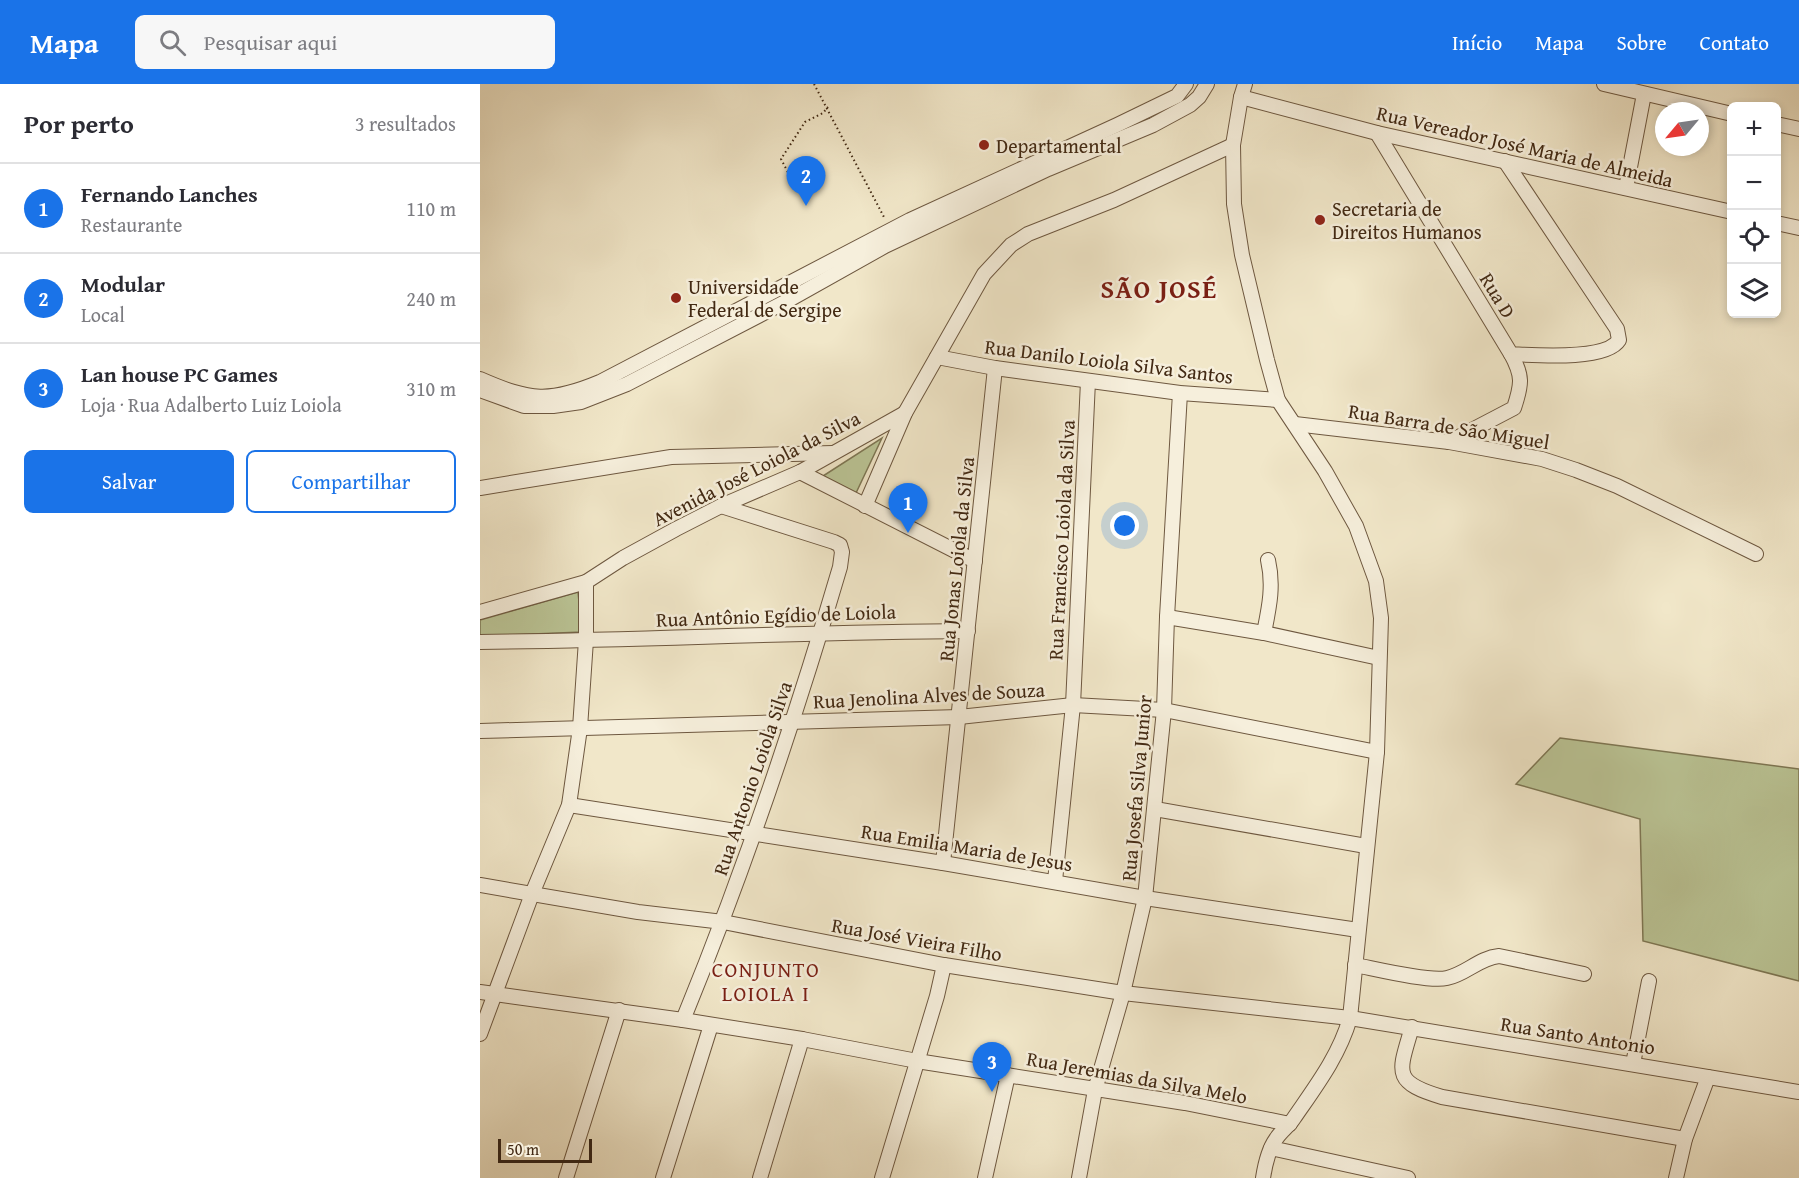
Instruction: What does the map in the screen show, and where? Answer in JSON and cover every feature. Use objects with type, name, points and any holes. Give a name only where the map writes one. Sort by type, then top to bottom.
[{"type":"street","points":[[480,379],[514,392],[546,398],[572,394],[600,382],[910,220],[1177,96],[1186,84]]},
{"type":"street","points":[[480,390],[524,405],[553,406],[581,402],[627,384],[787,301],[885,246],[1048,169],[1153,125],[1190,105],[1199,97],[1207,84]]},
{"type":"street","points":[[1604,84],[1727,113]]},
{"type":"street","points":[[1243,90],[1233,145],[1234,204],[1242,255],[1278,400],[1295,423],[1356,526],[1376,581],[1381,618],[1377,752],[1350,1018],[1328,1069],[1290,1124],[1270,1148],[1263,1178]]},
{"type":"street","name":"Rua Vereador José Maria de Almeida","points":[[1243,90],[1377,133],[1727,211]]},
{"type":"street","points":[[1626,188],[1644,94]]},
{"type":"street","points":[[1781,125],[1799,129]]},
{"type":"street","name":"Rua D","points":[[1377,133],[1511,354],[1522,381],[1514,408],[1449,442]]},
{"type":"street","points":[[865,506],[905,413],[984,274],[1011,245],[1028,234],[1114,200],[1233,145]]},
{"type":"street","points":[[1505,161],[1619,335],[1617,344],[1574,356],[1511,354]]},
{"type":"street","points":[[1781,224],[1799,228]]},
{"type":"street","name":"Rua Danilo Loiola Silva Santos","points":[[937,357],[995,368],[1180,393],[1278,400]]},
{"type":"street","name":"Rua Jonas Loiola da Silva","points":[[944,863],[995,368]]},
{"type":"street","name":"Rua Francisco Loiola da Silva","points":[[1055,881],[1073,705],[1088,381]]},
{"type":"street","name":"Rua Josefa Silva Junior","points":[[1079,1178],[1095,1090],[1123,993],[1145,898],[1164,710],[1180,393]]},
{"type":"street","name":"Avenida José Loiola da Silva","points":[[480,612],[586,582],[623,558],[721,506],[800,472],[905,413]]},
{"type":"street","name":"Rua Barra de São Miguel","points":[[1295,423],[1449,442],[1542,459],[1617,486],[1756,554]]},
{"type":"street","points":[[480,488],[671,457],[835,453]]},
{"type":"street","points":[[800,472],[975,561]]},
{"type":"street","name":"Rua Antonio Loiola Silva","points":[[683,1020],[723,922],[793,722],[840,567],[842,552],[840,545],[721,506]]},
{"type":"street","points":[[1264,633],[1271,598],[1272,577],[1268,560]]},
{"type":"street","points":[[480,1034],[532,894],[569,805],[580,728],[586,640],[586,582]]},
{"type":"street","points":[[1167,617],[1264,633],[1379,658]]},
{"type":"street","name":"Rua Antônio Egídio de Loiola","points":[[480,642],[821,632],[968,631]]},
{"type":"street","name":"Rua Jenolina Alves de Souza","points":[[480,731],[958,717],[1073,705],[1164,710],[1377,752]]},
{"type":"street","name":"Rua Emilia Maria de Jesus","points":[[569,805],[1358,930]]},
{"type":"street","points":[[1155,809],[1366,846]]},
{"type":"street","name":"Rua José Vieira Filho","points":[[480,885],[638,912],[723,922],[944,965],[1123,993],[1350,1018]]},
{"type":"street","points":[[1354,965],[1437,980],[1460,974],[1488,957],[1498,956],[1584,974]]},
{"type":"street","points":[[882,1178],[937,996],[944,965]]},
{"type":"street","points":[[1632,1064],[1649,981]]},
{"type":"street","name":"Rua Jeremias da Silva Melo","points":[[480,992],[619,1010],[802,1039],[917,1061],[1185,1103],[1290,1124]]},
{"type":"street","points":[[566,1178],[619,1010]]},
{"type":"street","name":"Rua Santo Antonio","points":[[1350,1018],[1799,1092]]},
{"type":"street","points":[[663,1178],[711,1025]]},
{"type":"street","points":[[1412,1028],[1401,1065],[1407,1082],[1417,1088],[1443,1097],[1685,1139]]},
{"type":"street","points":[[760,1178],[802,1039]]},
{"type":"street","points":[[985,1178],[1008,1075]]},
{"type":"street","points":[[1676,1178],[1685,1139],[1708,1077]]},
{"type":"street","points":[[1270,1148],[1361,1173],[1408,1178]]},
{"type":"path","points":[[814,84],[887,223]]},
{"type":"path","points":[[792,180],[781,159],[805,122],[823,113],[828,107]]},
{"type":"green space","points":[[882,438],[856,493],[823,476]]},
{"type":"green space","points":[[578,592],[582,632],[480,636],[480,620]]},
{"type":"green space","points":[[1560,738],[1799,769],[1799,981],[1643,941],[1640,819],[1516,784]]},
{"type":"place","name":"Departamental","points":[[984,145]]},
{"type":"place","name":"Modular","points":[[806,206]]},
{"type":"place","name":"Secretaria de Direitos Humanos","points":[[1320,220]]},
{"type":"place","name":"Universidade Federal de Sergipe","points":[[676,298]]},
{"type":"place","name":"Fernando Lanches","points":[[908,533]]},
{"type":"place","name":"Lan house PC Games","points":[[992,1092]]},
{"type":"district","name":"SÃO JOSÉ","points":[[1159,288]]},
{"type":"district","name":"CONJUNTO LOIOLA I","points":[[766,981]]}]
